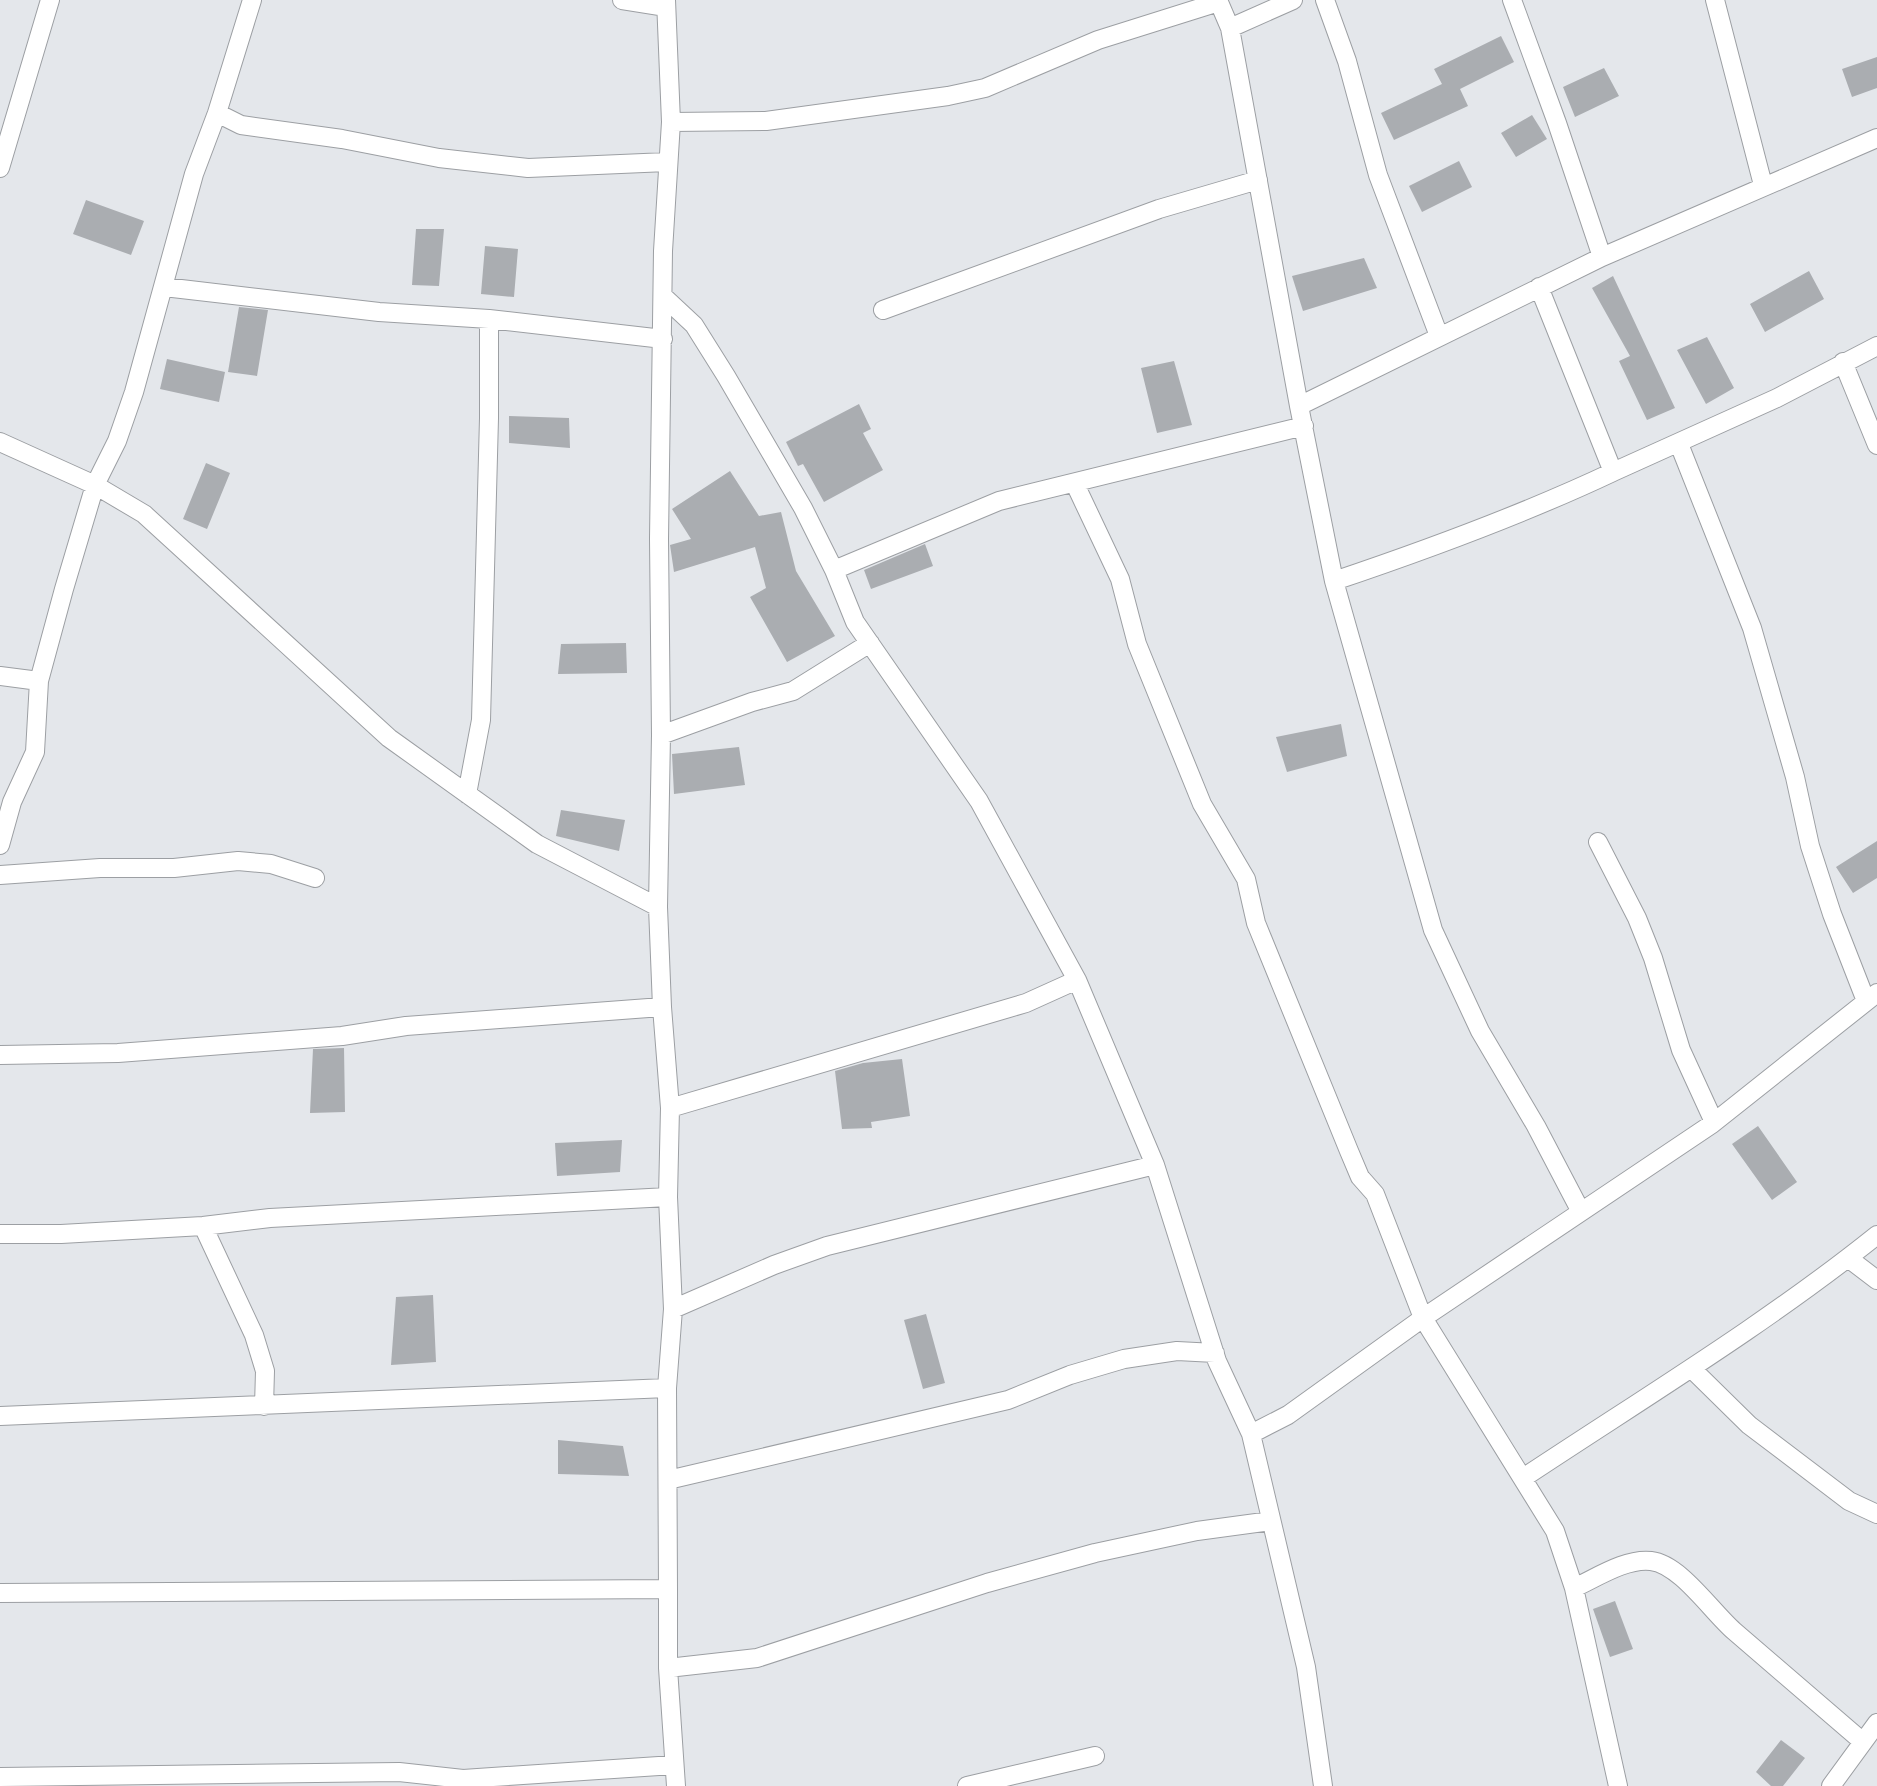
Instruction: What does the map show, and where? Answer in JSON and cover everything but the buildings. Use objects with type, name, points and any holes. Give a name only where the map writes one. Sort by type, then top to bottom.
[{"type":"street","points":[[0,168],[50,0]]},
{"type":"street","points":[[0,845],[12,802],[34,752],[39,681],[95,485],[117,441],[134,392],[194,174],[217,113],[252,0]]},
{"type":"street","points":[[622,0],[666,4],[671,122],[667,162],[659,539],[661,735],[658,907],[662,1007],[670,1108],[668,1197],[673,1310],[667,1388],[668,1668],[675,1786]]},
{"type":"street","points":[[1230,28],[1293,0]]},
{"type":"street","points":[[1325,0],[1347,61],[1378,175],[1439,336]]},
{"type":"street","points":[[1512,0],[1557,123],[1602,257]]},
{"type":"street","points":[[1714,0],[1763,185]]},
{"type":"street","points":[[671,122],[766,121],[948,96],[985,88],[1098,40],[1218,1],[1230,28],[1299,406],[1334,581],[1433,930],[1480,1031],[1536,1126],[1580,1210]]},
{"type":"street","points":[[217,113],[241,125],[342,139],[439,158],[528,168],[667,162]]},
{"type":"street","points":[[1299,406],[1602,257],[1763,185],[1877,138]]},
{"type":"street","points":[[883,310],[1160,209],[1258,180]]},
{"type":"street","points":[[164,287],[379,312],[489,319],[663,339]]},
{"type":"street","points":[[1539,287],[1613,472]]},
{"type":"street","points":[[664,297],[694,325],[720,365],[803,508],[834,570],[855,622],[979,801],[1077,980],[1155,1165],[1215,1353],[1251,1434],[1306,1667],[1323,1786]]},
{"type":"street","points":[[467,794],[481,720],[489,418],[489,319]]},
{"type":"street","points":[[1334,581],[1447,543],[1549,503],[1777,398],[1877,346]]},
{"type":"street","points":[[1843,362],[1877,445]]},
{"type":"street","points":[[834,570],[999,501],[1304,426]]},
{"type":"street","points":[[0,442],[95,485],[144,514],[389,738],[537,844],[658,907]]},
{"type":"street","points":[[1251,1434],[1288,1415],[1423,1318],[1580,1210],[1714,1122],[1871,997],[1832,914],[1810,846],[1795,777],[1752,628],[1679,444]]},
{"type":"street","points":[[1075,484],[1120,579],[1137,644],[1202,804],[1246,879],[1256,923],[1360,1177],[1375,1194],[1423,1318],[1555,1531],[1574,1588],[1618,1786]]},
{"type":"street","points":[[661,735],[752,702],[794,691],[870,643]]},
{"type":"street","points":[[0,676],[39,681]]},
{"type":"street","points":[[1598,842],[1649,948],[1681,1050],[1714,1122]]},
{"type":"street","points":[[0,875],[100,868],[174,868],[238,861],[271,864],[315,878]]},
{"type":"street","points":[[670,1108],[1026,1003],[1077,980]]},
{"type":"street","points":[[0,1055],[154,1050],[342,1036],[406,1026],[662,1007]]},
{"type":"street","points":[[673,1310],[754,1273],[827,1246],[1155,1165]]},
{"type":"street","points":[[0,1234],[60,1234],[203,1226],[270,1218],[668,1197]]},
{"type":"street","points":[[203,1226],[254,1335],[265,1371],[264,1406]]},
{"type":"street","points":[[1523,1478],[1691,1368],[1848,1258],[1877,1235]]},
{"type":"street","points":[[1848,1258],[1877,1280]]},
{"type":"street","points":[[668,1480],[1008,1400],[1070,1375],[1124,1359],[1177,1351],[1215,1353]]},
{"type":"street","points":[[1691,1368],[1749,1425],[1849,1501],[1877,1514]]},
{"type":"street","points":[[0,1416],[667,1388]]},
{"type":"street","points":[[668,1668],[757,1658],[987,1583],[1095,1553],[1197,1531],[1271,1521]]},
{"type":"street","points":[[1574,1588],[1632,1562],[1651,1561],[1663,1565],[1680,1576],[1732,1629],[1863,1742]]},
{"type":"street","points":[[0,1593],[668,1589]]},
{"type":"street","points":[[1831,1786],[1877,1723]]},
{"type":"street","points":[[967,1786],[1095,1756]]},
{"type":"street","points":[[0,1777],[399,1772],[463,1779],[674,1765]]}]
